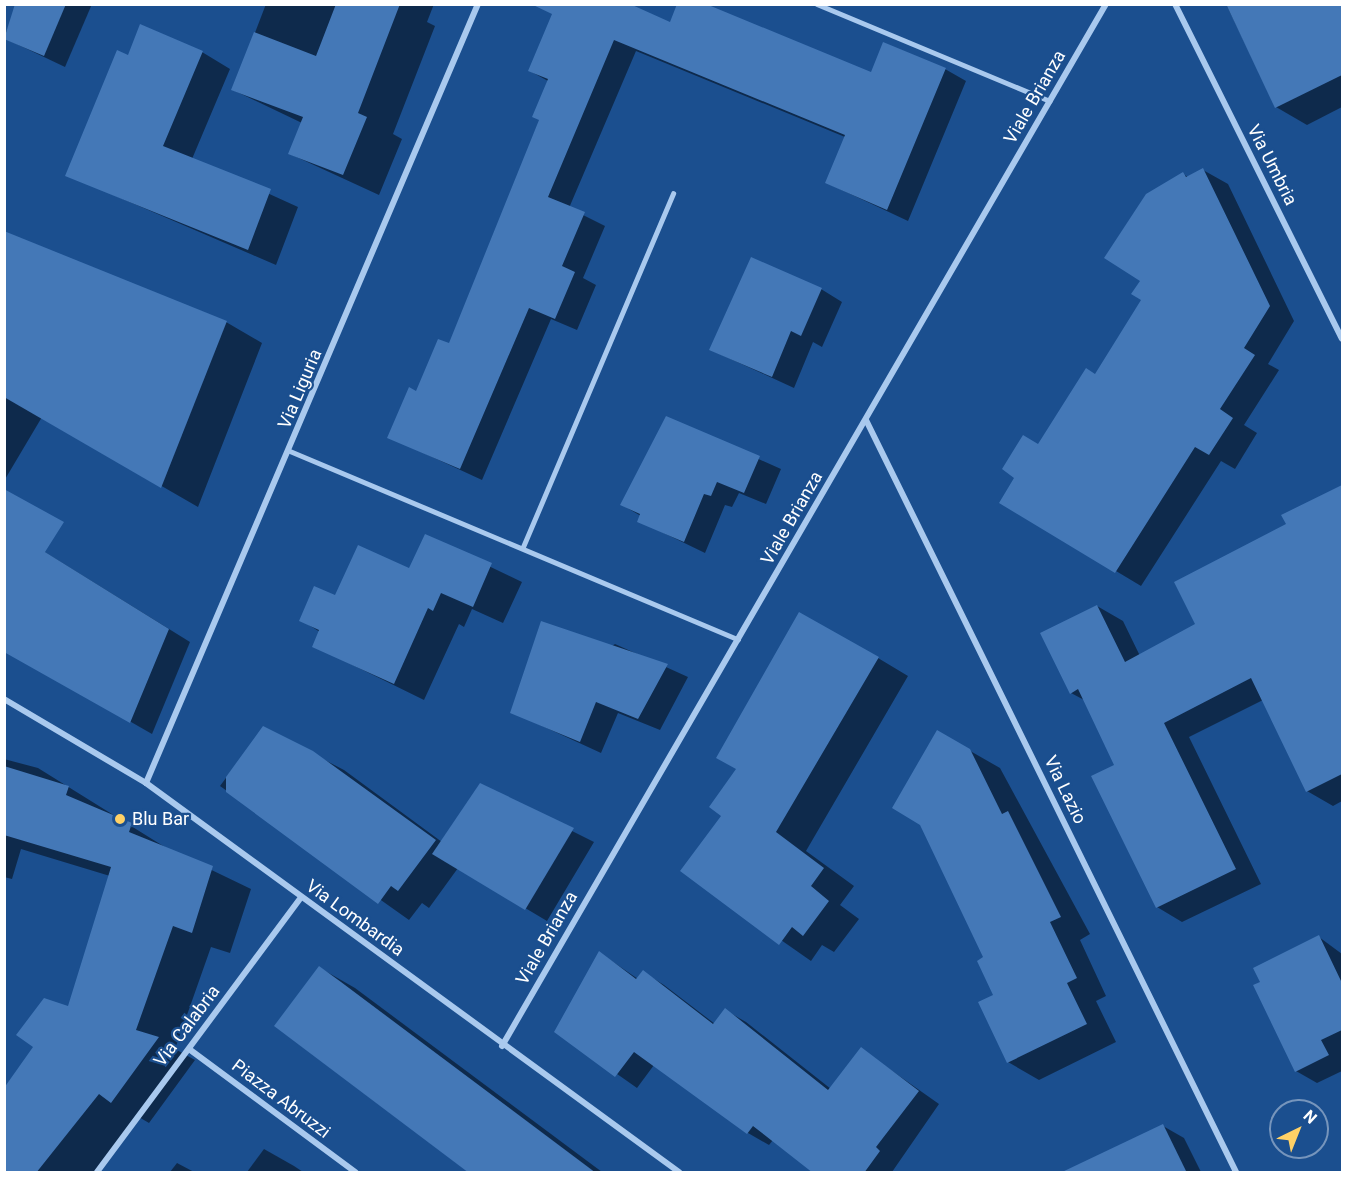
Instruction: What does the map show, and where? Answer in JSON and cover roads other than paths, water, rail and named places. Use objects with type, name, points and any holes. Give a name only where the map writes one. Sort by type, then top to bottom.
[{"type":"street","name":"Via Liguria","points":[[146,783],[290,451],[478,4]]},
{"type":"street","name":"Viale Brianza","points":[[502,1046],[1106,4]]},
{"type":"street","name":"Via Umbria","points":[[1175,4],[1342,339]]},
{"type":"street","name":"Via Lazio","points":[[866,420],[1236,1173]]},
{"type":"street","name":"Via Lombardia","points":[[4,699],[146,783],[502,1046],[679,1173]]},
{"type":"street","name":"Via Calabria","points":[[97,1173],[301,897]]},
{"type":"street","name":"Piazza Abruzzi","points":[[189,1049],[355,1173]]},
{"type":"lane","points":[[817,4],[1050,101]]},
{"type":"lane","points":[[523,547],[673,194]]},
{"type":"lane","points":[[290,451],[523,547],[739,640]]},
{"type":"place","name":"Blu Bar","points":[[120,819]]}]
